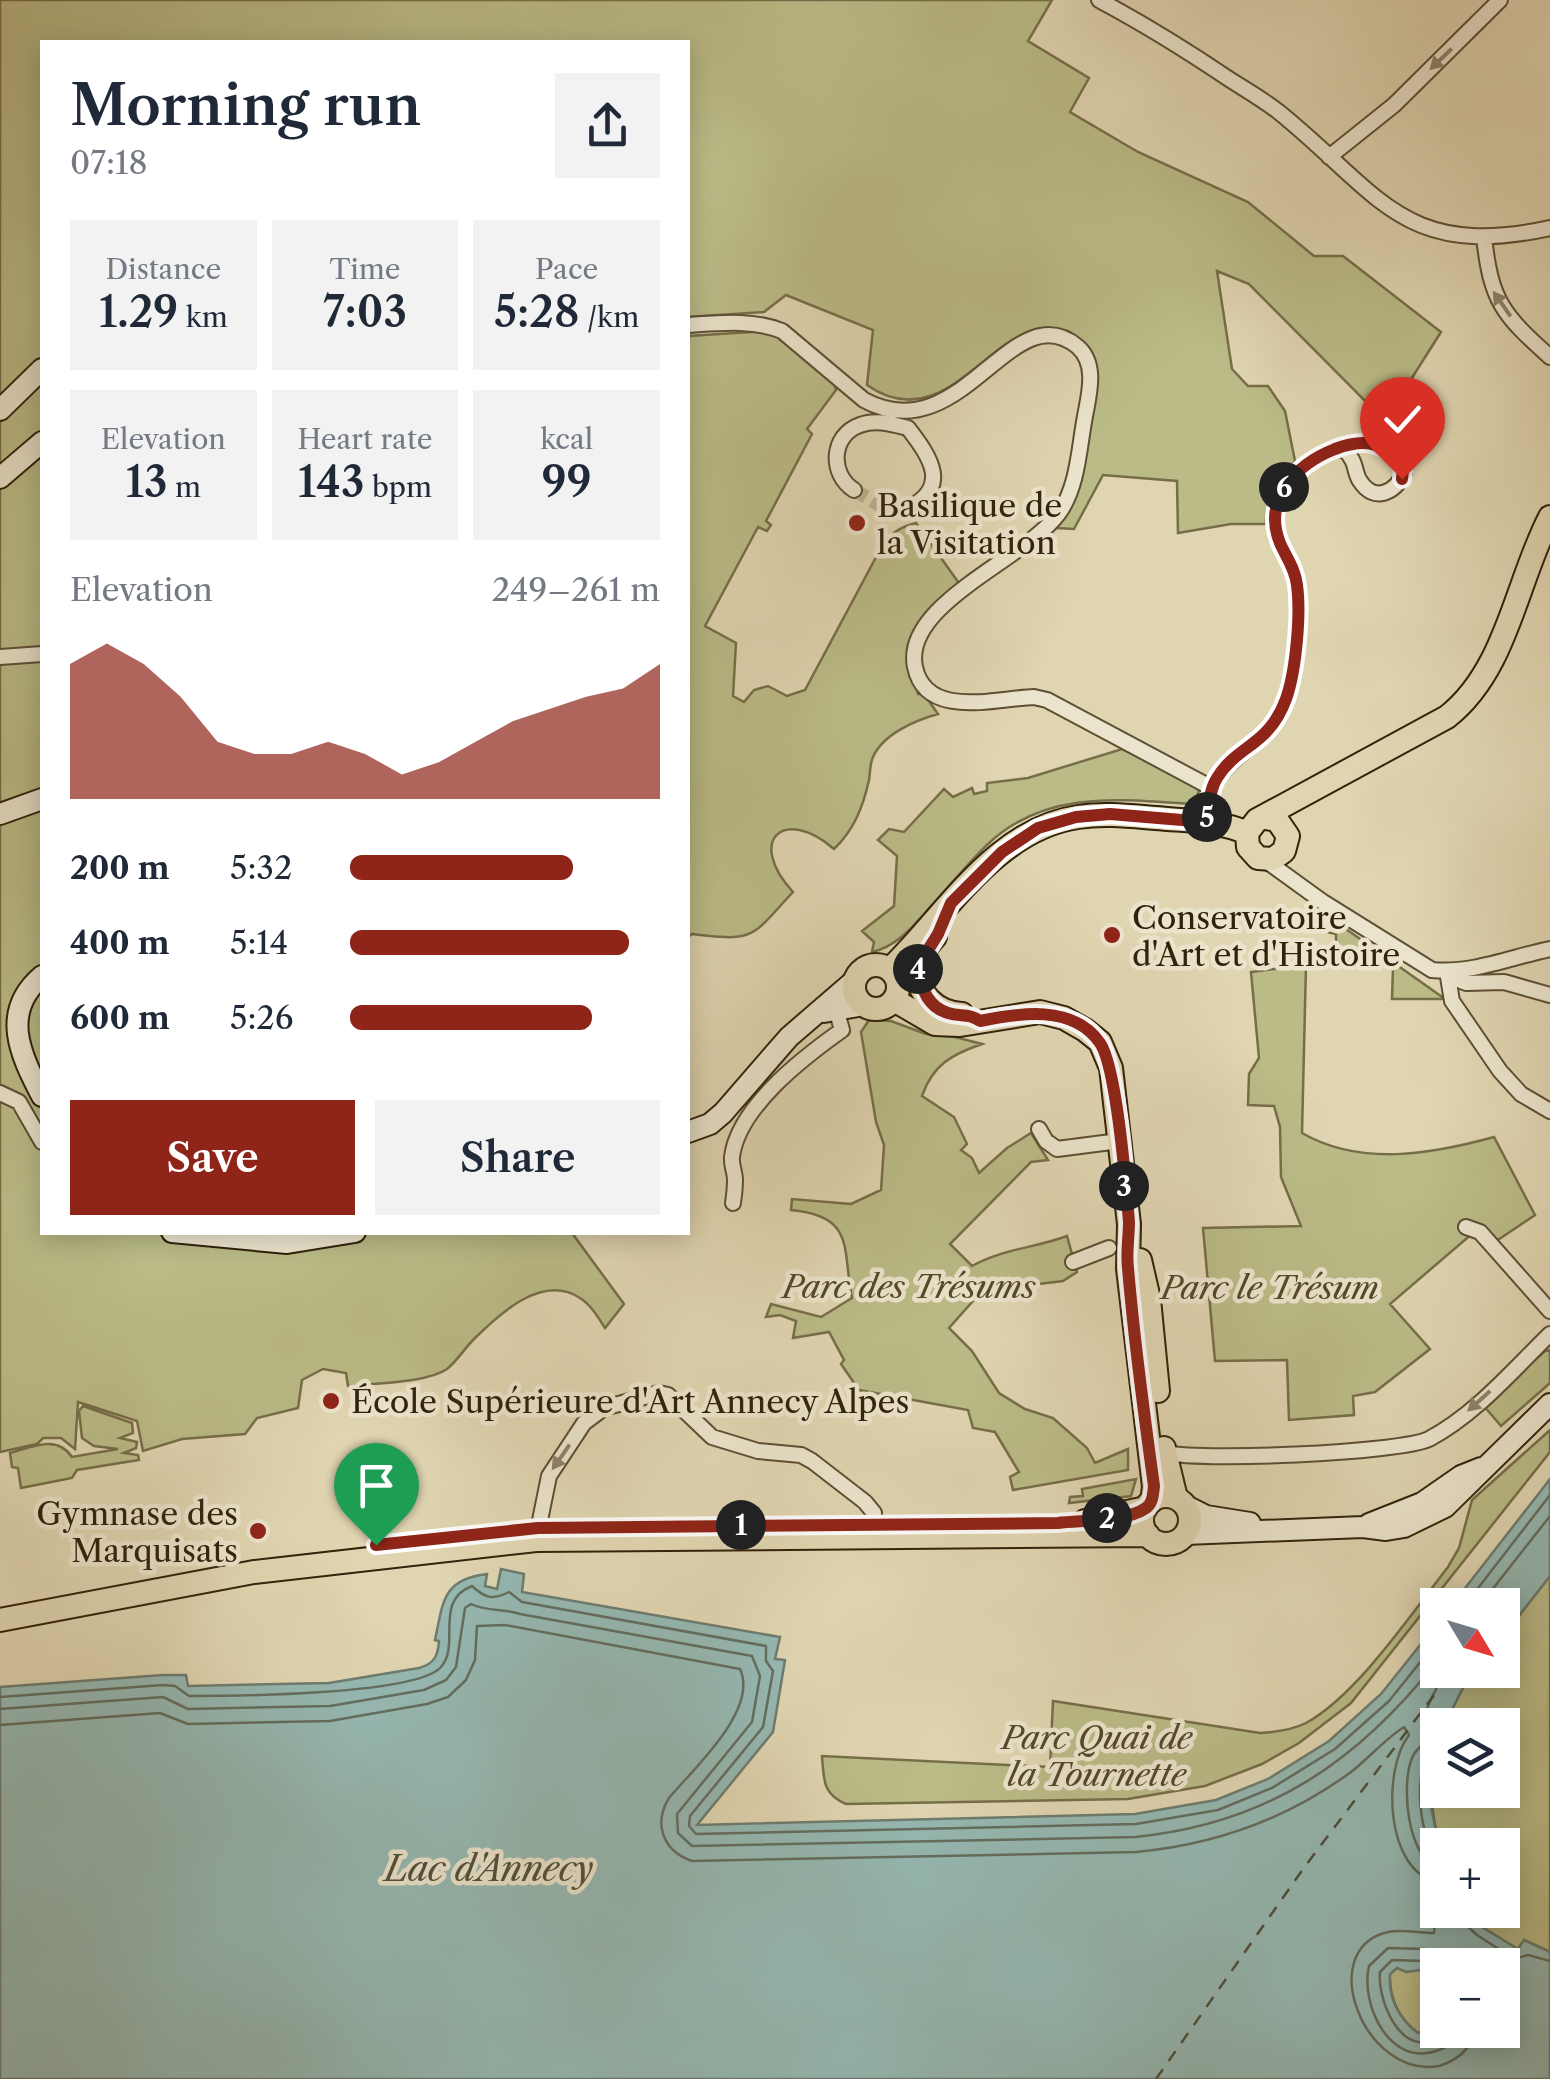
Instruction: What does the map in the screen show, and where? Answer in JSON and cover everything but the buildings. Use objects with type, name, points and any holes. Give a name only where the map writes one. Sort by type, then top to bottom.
[{"type":"main road","points":[[0,410],[40,371]]},
{"type":"main road","points":[[0,478],[40,444]]},
{"type":"main road","points":[[1337,776],[1316,795],[1279,856],[1265,860],[1248,848],[1256,826],[1337,776],[1447,717],[1467,699],[1488,666],[1550,518]]},
{"type":"main road","points":[[0,814],[40,800]]},
{"type":"main road","points":[[890,969],[1002,852],[1038,828],[1076,817],[1110,814],[1256,826],[1282,824],[1287,843]]},
{"type":"main road","points":[[951,903],[938,934],[922,954],[919,980],[938,1008],[948,1014],[972,1015],[980,1021]]},
{"type":"main road","points":[[690,1131],[710,1124],[723,1113],[788,1036],[826,1011],[866,967],[890,969],[898,984],[894,1000],[880,1008],[864,1005],[826,1011]]},
{"type":"main road","points":[[40,978],[22,998],[17,1023],[21,1052],[40,1092]]},
{"type":"main road","points":[[855,980],[855,994],[864,1005]]},
{"type":"main road","points":[[894,1000],[936,1024],[960,1025],[1040,1012],[1064,1018],[1100,1042],[1111,1068],[1129,1224],[1148,1299],[1165,1454],[1190,1520],[1185,1534]]},
{"type":"main road","points":[[1129,1224],[1128,1269],[1154,1486],[1143,1522],[1148,1535]]},
{"type":"main road","points":[[206,1235],[287,1242],[335,1235]]},
{"type":"main road","points":[[876,1530],[1148,1535],[1168,1543],[1185,1534],[1363,1527],[1422,1504],[1460,1476],[1483,1467],[1550,1404]]},
{"type":"main road","points":[[0,1612],[111,1586],[252,1562],[376,1545],[537,1534],[876,1530],[1058,1523],[1114,1518],[1164,1496],[1206,1516],[1287,1529]]},
{"type":"main road","points":[[0,1620],[254,1572],[537,1534]]},
{"type":"street","points":[[1099,0],[1151,27],[1278,112],[1398,216],[1446,233],[1484,237],[1547,229]]},
{"type":"street","points":[[1329,157],[1500,0]]},
{"type":"street","points":[[1484,237],[1492,291],[1523,332],[1550,357]]},
{"type":"street","points":[[690,325],[730,322],[771,327],[864,400],[896,412],[947,400],[1029,338],[1044,334],[1076,346],[1088,360],[1090,384],[1069,495],[1048,526],[1026,547],[933,614],[917,641],[915,666],[934,696],[950,702],[1034,697],[1046,700],[1212,788]]},
{"type":"street","points":[[854,490],[840,478],[836,460],[843,439],[860,425],[880,421],[908,428],[925,449],[934,470],[931,488],[919,503],[905,510]]},
{"type":"street","points":[[1206,822],[1212,788],[1228,764],[1272,728],[1286,698],[1298,590],[1294,570],[1280,543],[1274,514],[1282,490],[1303,465],[1338,448],[1361,441],[1382,445],[1404,462],[1402,479],[1390,492],[1370,492],[1359,480],[1350,456],[1338,448]]},
{"type":"street","points":[[0,657],[40,654]]},
{"type":"street","points":[[1287,843],[1302,885]]},
{"type":"street","points":[[1265,860],[1423,966],[1454,971],[1550,949]]},
{"type":"street","points":[[1454,971],[1466,983],[1504,982],[1550,995]]},
{"type":"street","points":[[1454,971],[1452,1000],[1500,1071],[1521,1094],[1550,1110]]},
{"type":"street","points":[[733,1203],[732,1154],[744,1124],[758,1103],[815,1049],[842,1030],[826,1011]]},
{"type":"street","points":[[0,1094],[20,1102],[40,1138]]},
{"type":"street","points":[[1039,1129],[1046,1142],[1057,1149],[1119,1141]]},
{"type":"street","points":[[1466,1227],[1480,1232],[1550,1311]]},
{"type":"street","points":[[1073,1262],[1109,1248]]},
{"type":"street","points":[[1148,1426],[1165,1454],[1275,1455],[1414,1446],[1445,1430],[1473,1407],[1550,1334]]},
{"type":"street","points":[[537,1534],[549,1476],[584,1423],[604,1408],[660,1393],[668,1395],[712,1437],[758,1451],[801,1455],[812,1461],[865,1502],[874,1513],[876,1530]]},
{"type":"green space","points":[[0,0],[1052,0],[1028,41],[1089,78],[1070,112],[1138,152],[1248,202],[1314,256],[1343,256],[1441,332],[1403,392],[1375,411],[1249,284],[1217,271],[1232,369],[1248,386],[1268,386],[1285,411],[1295,461],[1274,490],[1266,524],[1231,524],[1178,533],[1177,481],[1103,475],[1074,529],[1057,528],[1055,523],[1074,487],[1088,349],[1060,330],[1033,330],[1008,343],[957,382],[930,396],[900,399],[867,385],[873,330],[786,295],[764,312],[690,317],[690,40],[40,40],[40,1235],[573,1235],[624,1304],[605,1328],[580,1298],[551,1290],[536,1294],[495,1319],[451,1366],[438,1374],[348,1386],[346,1373],[323,1369],[302,1380],[298,1408],[257,1418],[245,1434],[182,1439],[143,1451],[137,1421],[78,1402],[75,1449],[61,1438],[43,1438],[37,1444],[0,1452]]},
{"type":"green space","points":[[767,331],[781,337],[833,379],[836,390],[807,429],[812,434],[766,521],[771,525],[767,531],[758,527],[705,626],[736,643],[733,696],[744,702],[754,690],[768,686],[787,696],[805,690],[881,548],[905,527],[916,523],[961,586],[930,610],[916,631],[918,694],[924,694],[938,714],[901,729],[884,741],[872,759],[861,809],[834,849],[799,830],[777,835],[772,858],[793,892],[760,927],[729,937],[690,936],[690,336]]},
{"type":"green space","points":[[1122,749],[1191,782],[1199,790],[1196,801],[1083,802],[1033,814],[988,844],[905,934],[872,952],[874,942],[862,931],[894,906],[897,856],[878,840],[889,829],[904,832],[944,789],[953,797],[972,788],[974,794],[987,791],[987,783],[1028,778]]},
{"type":"green space","points":[[1329,917],[1445,999],[1392,999],[1393,967],[1336,964],[1336,934],[1327,932]]},
{"type":"green space","name":"Parc le Trésum","points":[[1306,965],[1302,1133],[1325,1144],[1372,1154],[1422,1152],[1494,1137],[1535,1215],[1495,1242],[1480,1227],[1390,1304],[1430,1349],[1375,1392],[1353,1396],[1354,1415],[1289,1420],[1287,1360],[1215,1361],[1203,1228],[1301,1226],[1281,1177],[1280,1127],[1274,1106],[1248,1105],[1249,1074],[1259,1058],[1251,972]]},
{"type":"green space","name":"Parc des Trésums","points":[[869,1020],[891,1021],[926,1034],[982,1044],[945,1062],[922,1096],[954,1117],[967,1144],[961,1150],[972,1158],[979,1173],[1031,1133],[1048,1160],[1031,1162],[950,1244],[972,1266],[1067,1236],[1077,1272],[1063,1281],[982,1291],[949,1328],[972,1351],[999,1393],[1025,1409],[1053,1418],[1087,1448],[1095,1463],[1128,1449],[1128,1470],[1013,1490],[1010,1477],[1019,1472],[995,1432],[973,1428],[968,1410],[859,1390],[841,1364],[844,1360],[829,1332],[793,1338],[796,1321],[780,1315],[766,1317],[771,1304],[821,1317],[852,1298],[845,1250],[836,1228],[812,1213],[791,1210],[792,1199],[851,1204],[881,1190],[884,1145],[876,1122],[861,1032]]},
{"type":"green space","points":[[1550,1350],[1550,1383],[1501,1426],[1483,1405]]},
{"type":"green space","points":[[83,1406],[132,1423],[133,1433],[120,1438],[137,1442],[136,1448],[124,1453],[138,1455],[139,1460],[77,1470],[72,1478],[21,1488],[18,1468],[12,1467],[10,1453],[44,1444],[59,1446],[72,1457],[118,1449],[94,1446],[82,1438],[79,1411]]},
{"type":"green space","name":"Parc Quai de la Tournette","points":[[1550,1430],[1550,1452],[1442,1588],[1432,1588],[1459,1548],[1472,1500]]},
{"type":"green space","points":[[1136,1479],[1131,1496],[1069,1503],[1070,1497],[1083,1496],[1082,1489]]},
{"type":"green space","points":[[1550,1576],[1550,1952],[1524,1940],[1515,1948],[1484,1928],[1520,1928],[1520,1828],[1436,1828],[1432,1808],[1520,1808],[1520,1708],[1453,1708],[1463,1688],[1520,1688],[1520,1614]]},
{"type":"green space","name":"Parc Quai de la Tournette","points":[[1420,1604],[1420,1616],[1351,1703],[1299,1743],[1262,1764],[1205,1786],[1128,1799],[846,1804],[832,1796],[824,1779],[822,1756],[1050,1767],[1053,1701],[1260,1733],[1284,1730],[1306,1723],[1345,1693]]},
{"type":"green space","points":[[1397,1968],[1420,1970],[1420,2032],[1411,2027],[1393,2000],[1390,1974]]},
{"type":"water","points":[[1550,1479],[1550,1576],[1520,1614],[1520,1588],[1465,1588]]},
{"type":"water","name":"Lac d'Annecy","points":[[501,1569],[524,1574],[522,1592],[780,1637],[775,1659],[785,1660],[773,1732],[697,1825],[1135,1814],[1216,1800],[1268,1779],[1329,1741],[1381,1694],[1420,1645],[1420,1688],[1463,1688],[1453,1708],[1420,1708],[1420,1808],[1431,1808],[1435,1828],[1420,1828],[1420,1928],[1484,1928],[1516,1948],[1420,1948],[1420,1970],[1406,1972],[1397,1968],[1390,1974],[1393,2000],[1405,2021],[1420,2032],[1420,2048],[1520,2048],[1519,1948],[1524,1940],[1550,1952],[1550,2079],[0,2079],[0,1687],[163,1675],[186,1675],[188,1686],[329,1683],[419,1668],[432,1662],[436,1655],[440,1615],[453,1587],[487,1574],[485,1586],[497,1589]]},
{"type":"ferry route","points":[[1156,2079],[1303,1869],[1439,1688]]},
{"type":"tunnel","points":[[854,490],[885,508],[905,510]]},
{"type":"place","name":"Basilique de la Visitation","points":[[857,523]]},
{"type":"place","name":"Conservatoire d'Art et d'Histoire","points":[[1112,935]]},
{"type":"place","name":"École Supérieure d'Art Annecy Alpes","points":[[331,1401]]},
{"type":"place","name":"Gymnase des Marquisats","points":[[258,1531]]},
{"type":"route","points":[[376,1545],[538,1528],[1058,1523],[1114,1518],[1146,1508],[1152,1501],[1154,1486],[1128,1269],[1129,1224],[1111,1068],[1100,1042],[1064,1018],[1040,1012],[980,1021],[972,1015],[948,1014],[924,992],[918,966],[951,903],[1002,852],[1038,828],[1076,817],[1110,814],[1206,822],[1218,775],[1272,728],[1286,698],[1298,590],[1294,570],[1275,528],[1274,514],[1282,490],[1309,460],[1361,441],[1382,445],[1404,462],[1402,479]]}]
